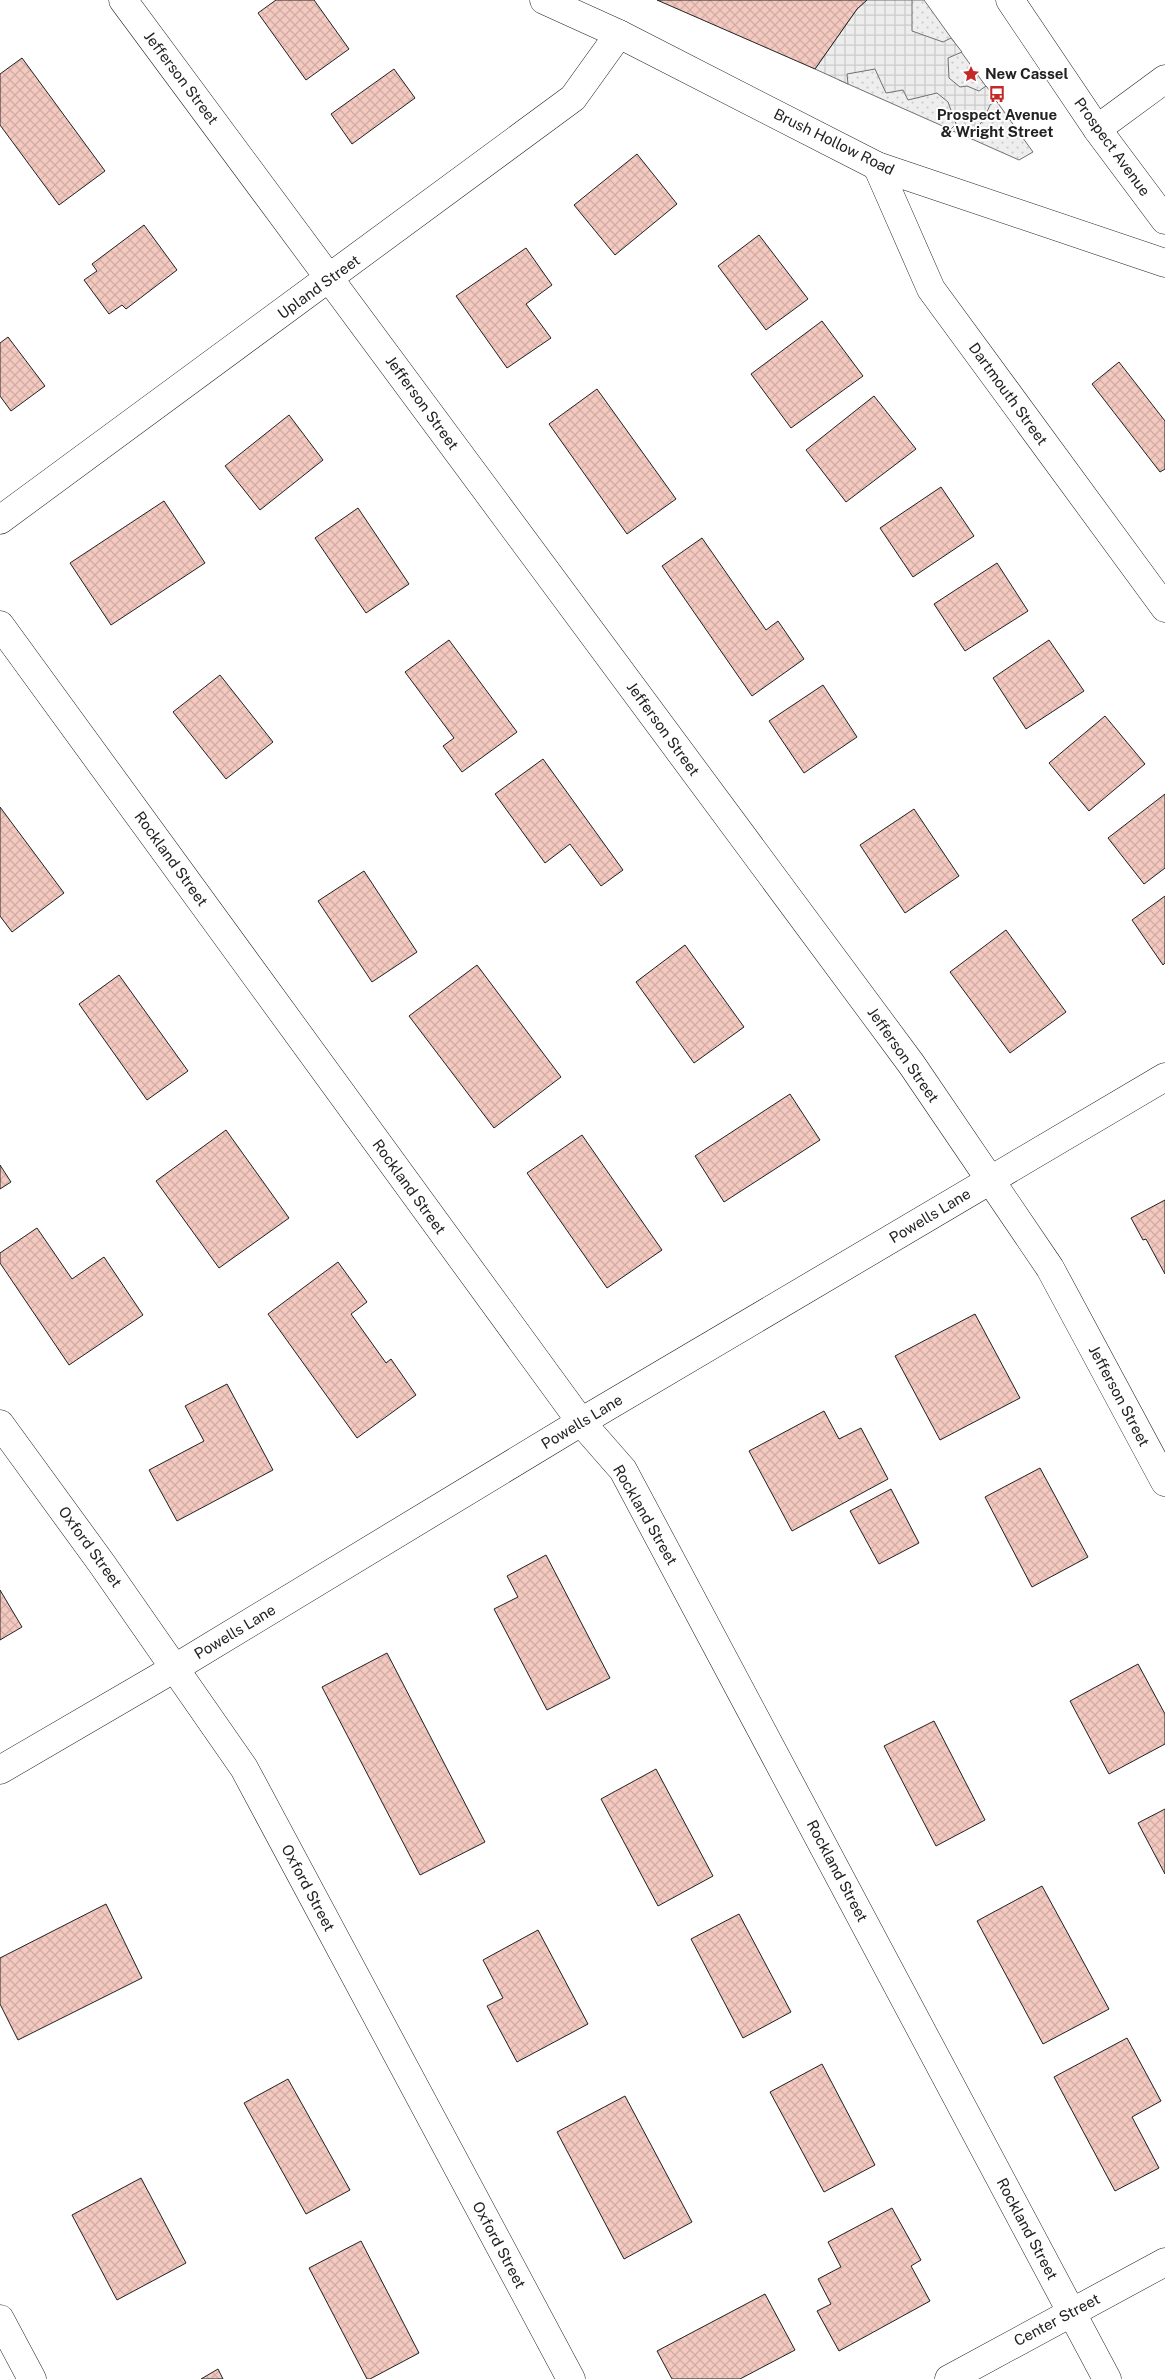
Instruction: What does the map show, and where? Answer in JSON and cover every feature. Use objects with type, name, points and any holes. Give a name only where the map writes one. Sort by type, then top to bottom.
[{"type":"street","name":"Jefferson Street","points":[[123,0],[906,1057],[1050,1268],[1165,1482]]},
{"type":"street","name":"Brush Hollow Road","points":[[544,0],[619,34],[877,166],[1165,263]]},
{"type":"street","name":"Prospect Avenue","points":[[1010,0],[1097,129],[1165,220]]},
{"type":"street","name":"Upland Street","points":[[0,520],[573,98],[619,34]]},
{"type":"street","points":[[1097,129],[1165,79]]},
{"type":"street","name":"Dartmouth Street","points":[[877,166],[931,289],[1165,608]]},
{"type":"street","name":"Rockland Street","points":[[0,625],[580,1422],[623,1470],[1107,2379]]},
{"type":"street","name":"Powells Lane","points":[[0,1770],[175,1668],[580,1422],[1165,1077]]},
{"type":"street","name":"Oxford Street","points":[[0,1424],[175,1668],[244,1768],[570,2379]]},
{"type":"street","name":"Center Street","points":[[949,2379],[1165,2262]]},
{"type":"street","points":[[0,2319],[32,2379]]},
{"type":"shaded area","points":[[867,0],[912,0],[912,31],[943,42],[951,38],[962,52],[948,58],[949,78],[960,87],[967,86],[979,91],[986,86],[997,100],[990,105],[984,119],[977,128],[966,132],[968,137],[950,130],[956,124],[948,102],[937,93],[908,100],[903,90],[886,93],[875,69],[847,74],[848,84],[815,69],[857,9]]},
{"type":"shaded area","points":[[906,0],[924,0],[1033,152],[1019,160],[839,80]]},
{"type":"building","points":[[276,0],[314,0],[349,49],[306,80],[258,13]]},
{"type":"building","points":[[657,0],[867,0],[857,9],[815,69]]},
{"type":"building","points":[[22,58],[105,171],[59,205],[0,125],[0,74]]},
{"type":"building","points":[[394,69],[415,98],[352,144],[331,114]]},
{"type":"building","points":[[637,154],[677,204],[615,255],[574,205]]},
{"type":"building","points":[[144,225],[177,270],[126,309],[122,305],[109,314],[84,280],[97,271],[92,264]]},
{"type":"building","points":[[759,235],[808,299],[766,330],[718,266]]},
{"type":"building","points":[[526,248],[552,285],[526,304],[551,338],[507,368],[456,296]]},
{"type":"building","points":[[822,321],[863,376],[791,428],[751,374]]},
{"type":"building","points":[[8,337],[45,386],[11,411],[0,396],[0,343]]},
{"type":"building","points":[[1119,362],[1165,421],[1165,469],[1160,472],[1092,384]]},
{"type":"building","points":[[597,389],[676,499],[627,534],[549,424]]},
{"type":"building","points":[[874,396],[916,449],[846,502],[806,450]]},
{"type":"building","points":[[289,415],[323,460],[260,510],[225,466]]},
{"type":"building","points":[[941,487],[974,536],[913,577],[880,528]]},
{"type":"building","points":[[164,501],[205,563],[111,625],[70,563]]},
{"type":"building","points":[[358,508],[409,584],[366,613],[315,538]]},
{"type":"building","points":[[702,538],[766,630],[778,621],[804,659],[752,696],[662,566]]},
{"type":"building","points":[[997,563],[1028,611],[965,651],[934,604]]},
{"type":"building","points":[[449,640],[517,732],[462,772],[443,746],[454,738],[405,672]]},
{"type":"building","points":[[1049,640],[1084,691],[1026,729],[993,678]]},
{"type":"building","points":[[220,675],[273,742],[226,779],[173,712]]},
{"type":"building","points":[[823,685],[857,737],[804,773],[769,721]]},
{"type":"building","points":[[1105,716],[1145,764],[1089,811],[1049,763]]},
{"type":"building","points":[[543,759],[623,870],[601,886],[570,844],[545,863],[495,794]]},
{"type":"building","points":[[1165,794],[1165,868],[1144,884],[1108,838]]},
{"type":"building","points":[[0,807],[64,893],[12,932],[0,916]]},
{"type":"building","points":[[914,809],[959,876],[905,913],[860,845]]},
{"type":"building","points":[[364,871],[417,952],[372,982],[318,901]]},
{"type":"building","points":[[1165,896],[1165,963],[1163,965],[1132,920]]},
{"type":"building","points":[[1006,930],[1066,1012],[1010,1053],[950,972]]},
{"type":"building","points":[[685,945],[744,1027],[694,1063],[636,982]]},
{"type":"building","points":[[477,965],[561,1077],[494,1128],[409,1016]]},
{"type":"building","points":[[119,975],[188,1071],[147,1100],[79,1004]]},
{"type":"building","points":[[790,1094],[820,1140],[724,1202],[695,1156]]},
{"type":"building","points":[[226,1130],[289,1218],[219,1268],[156,1181]]},
{"type":"building","points":[[582,1135],[662,1250],[607,1288],[527,1173]]},
{"type":"building","points":[[0,1165],[11,1182],[0,1189]]},
{"type":"building","points":[[1165,1200],[1165,1274],[1146,1239],[1143,1240],[1131,1218]]},
{"type":"building","points":[[37,1228],[72,1279],[104,1257],[143,1315],[69,1365],[0,1263],[0,1253]]},
{"type":"building","points":[[338,1262],[367,1302],[351,1314],[386,1363],[391,1359],[416,1395],[357,1438],[268,1314]]},
{"type":"building","points":[[975,1314],[1020,1398],[940,1440],[895,1356]]},
{"type":"building","points":[[227,1384],[273,1470],[177,1521],[149,1470],[204,1441],[185,1406]]},
{"type":"building","points":[[824,1411],[839,1439],[861,1428],[888,1479],[792,1531],[749,1451]]},
{"type":"building","points":[[1040,1468],[1088,1557],[1032,1587],[985,1497]]},
{"type":"building","points":[[891,1489],[919,1543],[879,1564],[850,1511]]},
{"type":"building","points":[[546,1555],[610,1678],[547,1710],[494,1609],[518,1597],[507,1576]]},
{"type":"building","points":[[0,1590],[22,1627],[0,1640]]},
{"type":"building","points":[[387,1653],[485,1842],[420,1875],[322,1687]]},
{"type":"building","points":[[1138,1664],[1165,1714],[1165,1744],[1109,1774],[1070,1701]]},
{"type":"building","points":[[934,1721],[985,1820],[936,1846],[884,1746]]},
{"type":"building","points":[[656,1769],[713,1876],[658,1906],[601,1799]]},
{"type":"building","points":[[1165,1809],[1165,1874],[1138,1823]]},
{"type":"building","points":[[1042,1886],[1109,2009],[1043,2044],[977,1921]]},
{"type":"building","points":[[106,1904],[142,1978],[18,2040],[0,2004],[0,1958]]},
{"type":"building","points":[[739,1914],[791,2012],[743,2038],[691,1939]]},
{"type":"building","points":[[538,1930],[588,2024],[517,2062],[487,2006],[503,1998],[483,1960]]},
{"type":"building","points":[[1127,2038],[1161,2101],[1132,2117],[1159,2168],[1115,2191],[1054,2077]]},
{"type":"building","points":[[822,2064],[875,2165],[824,2192],[770,2092]]},
{"type":"building","points":[[288,2079],[350,2190],[306,2214],[244,2103]]},
{"type":"building","points":[[625,2096],[692,2222],[624,2259],[557,2132]]},
{"type":"building","points":[[141,2178],[186,2263],[117,2300],[72,2215]]},
{"type":"building","points":[[892,2208],[921,2260],[911,2266],[930,2301],[839,2351],[817,2311],[831,2304],[818,2279],[841,2267],[828,2242]]},
{"type":"building","points":[[361,2241],[419,2353],[370,2379],[367,2379],[309,2268]]},
{"type":"building","points":[[765,2294],[795,2350],[740,2379],[672,2379],[657,2351]]},
{"type":"building","points":[[218,2369],[223,2379],[201,2379]]},
{"type":"place","name":"New Cassel","points":[[971,74]]},
{"type":"place","name":"Prospect Avenue & Wright Street","points":[[997,94]]}]
